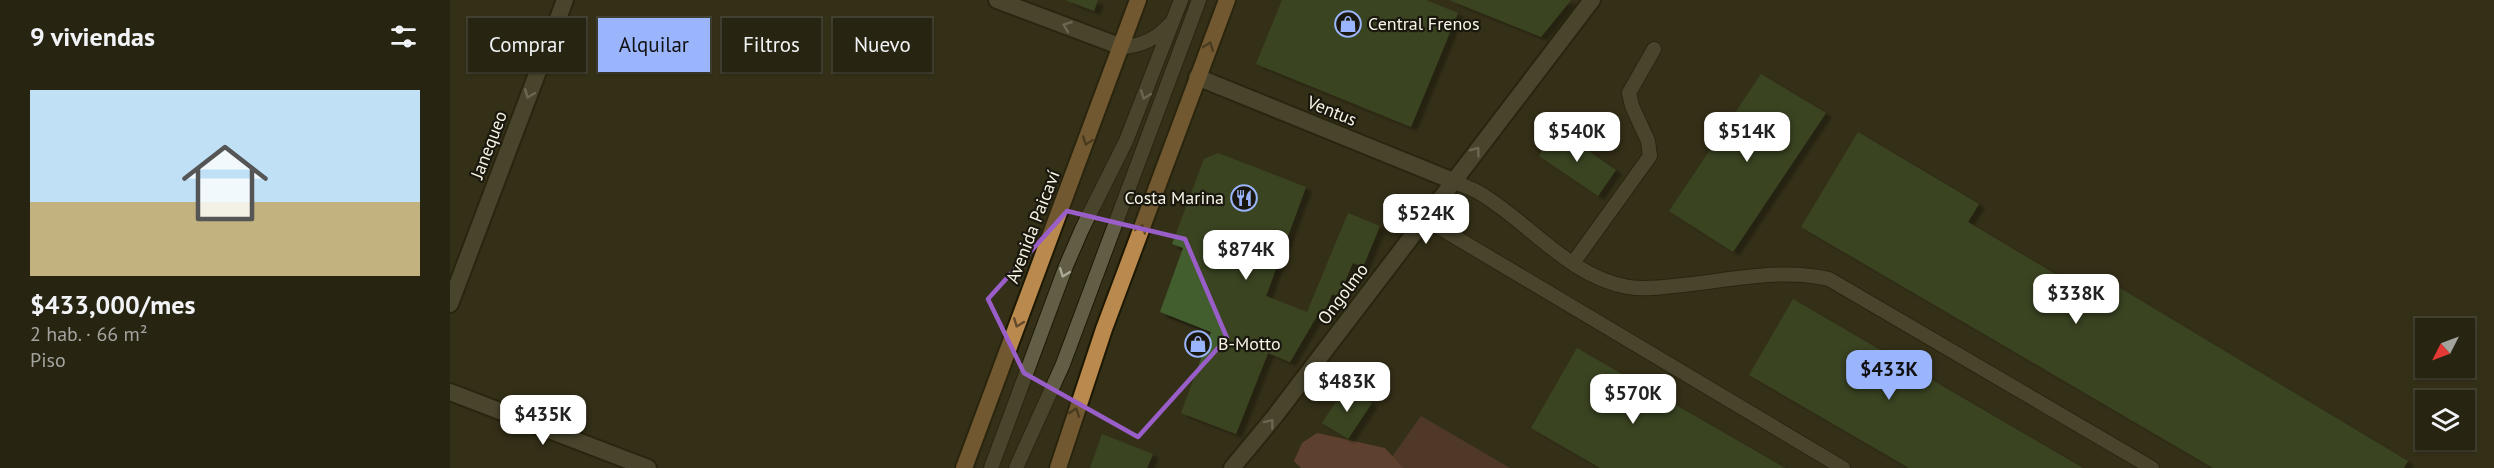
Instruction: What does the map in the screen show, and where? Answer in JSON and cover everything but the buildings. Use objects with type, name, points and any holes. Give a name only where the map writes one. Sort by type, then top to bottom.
[{"type":"main road","name":"Avenida Paicaví","points":[[964,468],[1138,0]]},
{"type":"main road","points":[[1058,468],[1104,329],[1227,0]]},
{"type":"street","name":"Janequeo","points":[[450,304],[565,0]]},
{"type":"street","points":[[997,0],[1122,47]]},
{"type":"street","name":"Ongolmo","points":[[1232,468],[1275,416],[1592,0]]},
{"type":"street","name":"Ventus","points":[[1197,77],[1453,181]]},
{"type":"street","points":[[450,392],[648,468]]},
{"type":"lane","points":[[991,468],[1066,266],[1130,132],[1181,0]]},
{"type":"lane","points":[[1016,468],[1063,364],[1199,0]]},
{"type":"lane","points":[[1122,47],[1136,46],[1149,41],[1173,21]]},
{"type":"lane","points":[[1573,262],[1650,156],[1648,141],[1632,106],[1629,93],[1654,49]]},
{"type":"lane","points":[[1453,181],[1479,193],[1595,276],[1628,287],[1655,288],[1784,274],[1807,274],[1828,279],[2152,468]]},
{"type":"lane","points":[[1425,219],[1843,468]]},
{"type":"highlighted area","points":[[1067,211],[1185,239],[1227,338],[1138,437],[1024,373],[988,299]]},
{"type":"shaded area","points":[[1421,416],[1510,468],[1384,468]]},
{"type":"shaded area","points":[[1317,433],[1385,448],[1403,468],[1301,468],[1294,461],[1302,443]]},
{"type":"place","name":"Central Frenos","points":[[1348,24]]},
{"type":"place","name":"Costa Marina","points":[[1244,198]]},
{"type":"place","name":"B-Motto","points":[[1198,344]]}]
